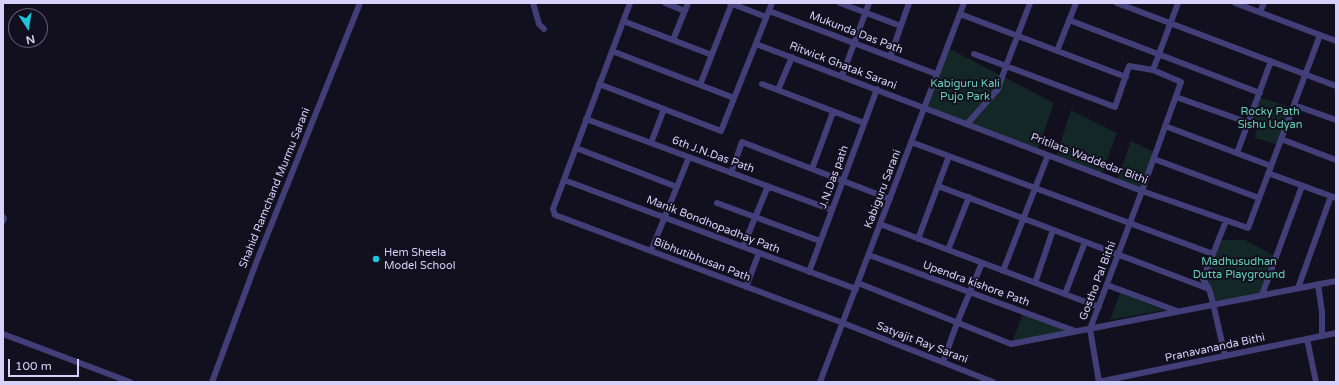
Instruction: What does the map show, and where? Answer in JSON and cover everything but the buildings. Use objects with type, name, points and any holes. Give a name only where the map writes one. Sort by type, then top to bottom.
[{"type":"street","name":"Shahid Ramchand Murmu Sarani","points":[[212,382],[259,256],[360,3]]},
{"type":"street","points":[[533,3],[539,24],[544,29]]},
{"type":"street","points":[[564,180],[630,3]]},
{"type":"street","points":[[665,3],[685,11]]},
{"type":"street","points":[[673,40],[688,3]]},
{"type":"street","points":[[700,85],[731,3]]},
{"type":"street","name":"Mukunda Das Path","points":[[731,3],[854,43],[936,74]]},
{"type":"street","points":[[599,84],[721,131],[772,3]]},
{"type":"street","points":[[840,3],[901,26]]},
{"type":"street","points":[[842,76],[869,3]]},
{"type":"street","points":[[890,57],[910,3]]},
{"type":"street","name":"Kabiguru Sarani","points":[[820,382],[964,3]]},
{"type":"street","points":[[1057,51],[1076,3]]},
{"type":"street","points":[[1117,3],[1336,86]]},
{"type":"street","points":[[974,54],[1115,107],[1129,66],[1153,70],[1178,3]]},
{"type":"street","points":[[1235,3],[1336,41]]},
{"type":"street","points":[[1260,12],[1264,3]]},
{"type":"street","points":[[967,124],[998,89],[1027,4]]},
{"type":"street","points":[[960,14],[1126,77]]},
{"type":"street","points":[[1069,20],[1260,93]]},
{"type":"street","points":[[623,21],[712,55]]},
{"type":"street","points":[[1154,159],[1259,198],[1320,35]]},
{"type":"street","name":"Ritwick Ghatak Sarani","points":[[756,44],[924,107]]},
{"type":"street","points":[[612,51],[734,98]]},
{"type":"street","points":[[778,90],[792,57]]},
{"type":"street","points":[[1237,153],[1260,93],[1270,61]]},
{"type":"street","name":"Gostho Pal Bithi","points":[[1098,382],[1090,329],[1154,159],[1181,82],[1153,70]]},
{"type":"street","points":[[762,84],[864,123]]},
{"type":"street","name":"J.N.Das path","points":[[809,272],[877,89]]},
{"type":"street","points":[[1176,97],[1249,123]]},
{"type":"street","points":[[1294,105],[1336,120]]},
{"type":"street","name":"Pritilata Waddedar Bithi","points":[[924,107],[1142,191],[1248,228],[1259,198]]},
{"type":"street","points":[[651,143],[664,109]]},
{"type":"street","points":[[812,169],[833,112]]},
{"type":"street","name":"6th J.N.Das Path","points":[[586,119],[832,210]]},
{"type":"street","points":[[1165,126],[1271,166]]},
{"type":"street","points":[[1281,139],[1336,160]]},
{"type":"street","points":[[731,173],[742,142],[890,199]]},
{"type":"street","points":[[911,142],[1213,254]]},
{"type":"street","points":[[576,148],[677,187]]},
{"type":"street","points":[[1003,271],[1048,154]]},
{"type":"street","points":[[918,239],[949,156]]},
{"type":"street","points":[[651,252],[689,157]]},
{"type":"street","points":[[1268,173],[1333,197],[1298,288]]},
{"type":"street","name":"Bibhutibhusan Path","points":[[564,180],[553,208],[555,215],[843,323]]},
{"type":"street","name":"Manik Bondhopadhay Path","points":[[564,180],[809,272],[857,286],[1011,344],[1336,280]]},
{"type":"street","points":[[743,247],[768,186]]},
{"type":"street","points":[[938,186],[1209,289]]},
{"type":"street","points":[[1262,295],[1302,186]]},
{"type":"street","points":[[948,250],[969,198]]},
{"type":"street","points":[[717,203],[820,242]]},
{"type":"street","points":[[3,218],[3,221]]},
{"type":"street","points":[[1225,356],[1214,304],[1209,289],[1203,279],[1226,221]]},
{"type":"street","points":[[880,224],[1099,307]]},
{"type":"street","points":[[1035,283],[1053,230]]},
{"type":"street","points":[[1066,294],[1085,242]]},
{"type":"street","points":[[746,287],[759,253]]},
{"type":"street","name":"Upendra kishore Path","points":[[868,255],[1076,332]]},
{"type":"street","points":[[943,362],[957,323],[982,263]]},
{"type":"street","points":[[1318,284],[1322,312],[1322,336]]},
{"type":"street","points":[[1107,285],[1178,311]]},
{"type":"street","name":"Satyajit Ray Sarani","points":[[843,323],[993,382]]},
{"type":"street","name":"Pranavananda Bithi","points":[[1098,382],[1336,333]]},
{"type":"street","points":[[3,334],[130,382]]},
{"type":"street","points":[[3,338],[119,382]]},
{"type":"street","points":[[1308,339],[1316,382]]},
{"type":"green space","name":"Kabiguru Kali Pujo Park","points":[[948,48],[1054,103],[1038,149],[924,107]]},
{"type":"green space","name":"Rocky Path Sishu Udyan","points":[[1258,97],[1293,108],[1278,145],[1255,138],[1257,129],[1247,126]]},
{"type":"green space","points":[[1071,110],[1117,133],[1102,174],[1056,157]]},
{"type":"green space","points":[[1131,141],[1156,153],[1142,189],[1117,180]]},
{"type":"green space","name":"Madhusudhan Dutta Playground","points":[[1220,240],[1245,240],[1275,256],[1261,294],[1213,303],[1204,278]]},
{"type":"green space","points":[[1120,293],[1164,310],[1110,320]]},
{"type":"green space","points":[[1024,312],[1072,332],[1011,344]]},
{"type":"place","name":"Hem Sheela Model School","points":[[376,259]]}]
